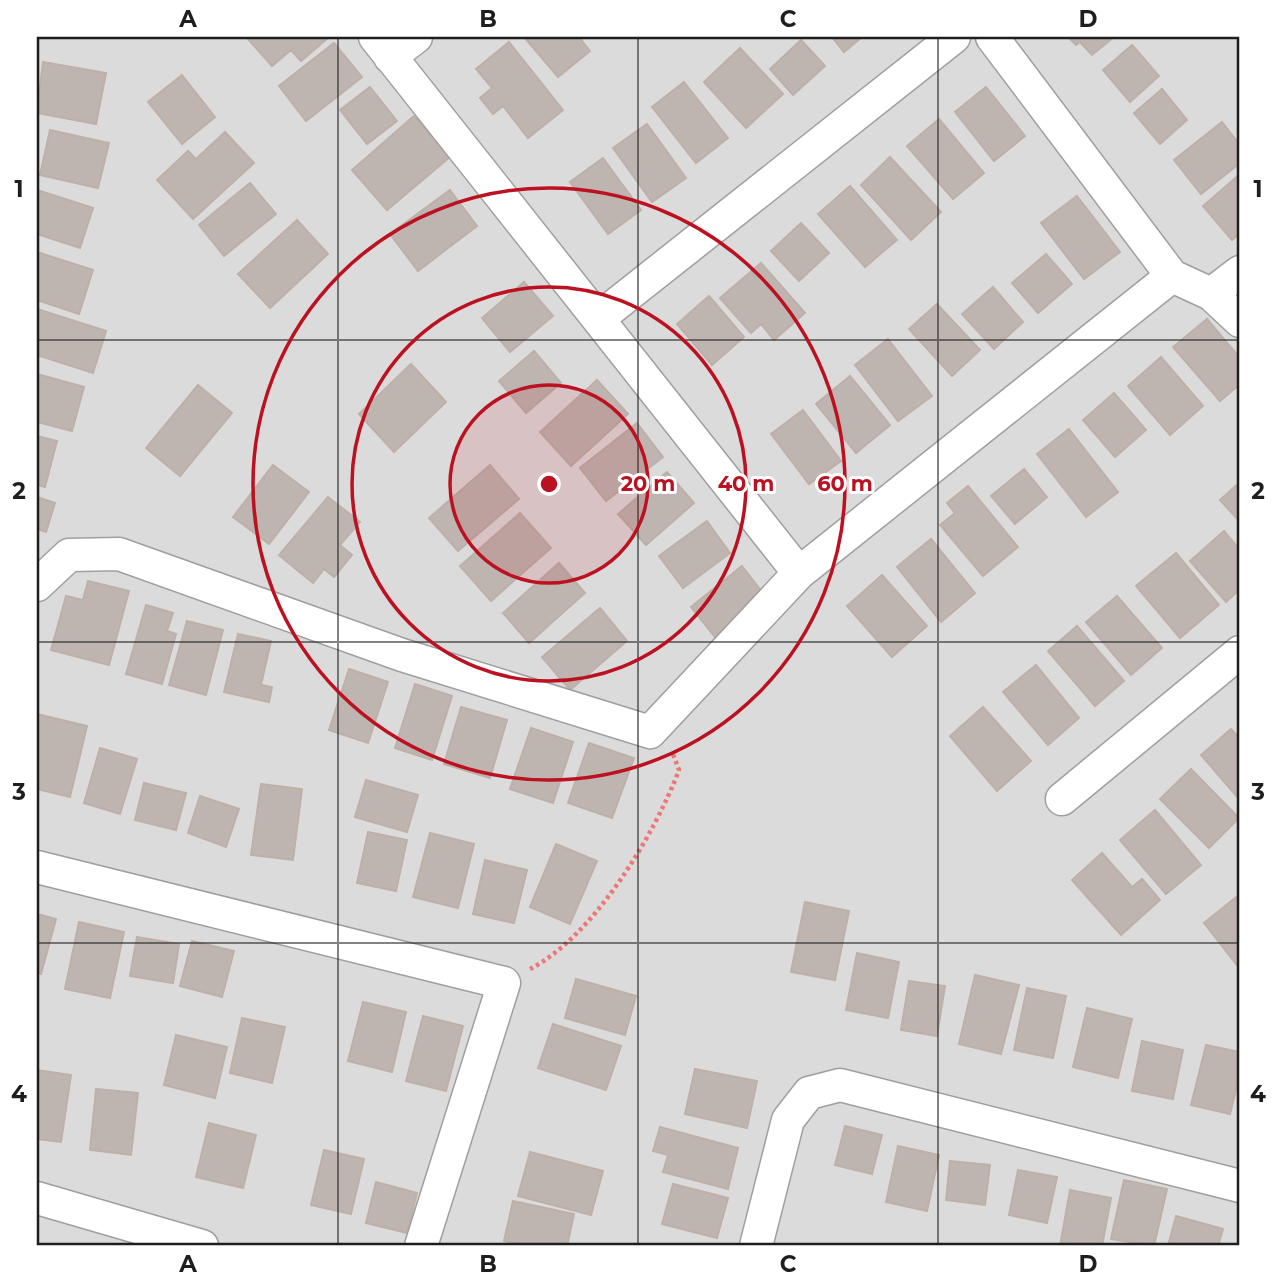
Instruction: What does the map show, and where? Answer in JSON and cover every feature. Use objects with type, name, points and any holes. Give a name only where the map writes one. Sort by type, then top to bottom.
[{"type":"street","points":[[416,37],[382,47],[799,573]]},
{"type":"street","points":[[599,318],[954,37]]},
{"type":"street","points":[[992,37],[1172,276],[1212,295],[1240,321]]},
{"type":"street","points":[[1212,295],[1240,272]]},
{"type":"street","points":[[37,585],[69,555],[119,554],[402,655],[650,732],[799,573],[1172,276]]},
{"type":"street","points":[[1062,799],[1240,652]]},
{"type":"street","points":[[37,867],[504,982],[421,1246]]},
{"type":"street","points":[[756,1246],[788,1120],[810,1093],[840,1085],[1240,1186]]},
{"type":"street","points":[[37,1198],[202,1246]]},
{"type":"path","points":[[504,982],[536,966],[574,939],[649,836],[679,770],[675,756],[650,732]]},
{"type":"shaded area","points":[[37,37],[1240,37],[1240,1246],[37,1246]]},
{"type":"building","points":[[329,37],[301,61],[291,50],[272,66],[248,39]]},
{"type":"building","points":[[524,37],[579,37],[590,51],[558,77]]},
{"type":"building","points":[[832,37],[862,37],[844,52]]},
{"type":"building","points":[[1068,37],[1114,37],[1092,55],[1080,42],[1076,45]]},
{"type":"building","points":[[801,40],[825,66],[793,95],[770,69]]},
{"type":"building","points":[[509,42],[563,110],[528,138],[503,106],[493,114],[480,98],[492,88],[476,69]]},
{"type":"building","points":[[334,43],[362,77],[306,121],[279,86]]},
{"type":"building","points":[[1132,45],[1159,76],[1130,102],[1103,70]]},
{"type":"building","points":[[740,48],[783,94],[746,128],[704,82]]},
{"type":"building","points":[[43,62],[106,73],[96,124],[37,113]]},
{"type":"building","points":[[182,75],[215,117],[182,144],[148,102]]},
{"type":"building","points":[[684,82],[728,138],[696,163],[652,107]]},
{"type":"building","points":[[370,87],[397,121],[367,144],[340,110]]},
{"type":"building","points":[[986,87],[1025,136],[994,161],[955,112]]},
{"type":"building","points":[[1162,89],[1187,120],[1160,144],[1134,113]]},
{"type":"building","points":[[414,116],[450,157],[387,210],[352,170]]},
{"type":"building","points":[[939,119],[984,173],[953,199],[907,146]]},
{"type":"building","points":[[1222,122],[1240,145],[1240,163],[1201,194],[1174,160]]},
{"type":"building","points":[[647,124],[686,178],[652,202],[613,148]]},
{"type":"building","points":[[50,130],[109,143],[98,188],[40,175]]},
{"type":"building","points":[[225,132],[254,163],[193,219],[157,180],[188,151],[196,159]]},
{"type":"building","points":[[890,157],[941,212],[911,240],[861,185]]},
{"type":"building","points":[[603,158],[641,210],[608,234],[570,182]]},
{"type":"building","points":[[1240,174],[1240,233],[1232,240],[1203,206]]},
{"type":"building","points":[[250,183],[276,214],[224,256],[199,225]]},
{"type":"building","points":[[850,186],[897,240],[865,267],[818,214]]},
{"type":"building","points":[[37,190],[93,208],[80,248],[37,234]]},
{"type":"building","points":[[450,190],[477,226],[418,271],[390,234]]},
{"type":"building","points":[[1077,196],[1120,252],[1084,279],[1041,223]]},
{"type":"building","points":[[297,220],[328,254],[270,308],[238,274]]},
{"type":"building","points":[[801,223],[829,253],[799,281],[771,251]]},
{"type":"building","points":[[37,252],[93,270],[79,314],[37,300]]},
{"type":"building","points":[[1046,254],[1072,284],[1038,313],[1012,283]]},
{"type":"building","points":[[761,263],[805,313],[774,340],[761,324],[751,333],[720,298]]},
{"type":"building","points":[[524,282],[553,316],[510,352],[482,318]]},
{"type":"building","points":[[993,287],[1023,322],[994,349],[962,314]]},
{"type":"building","points":[[709,296],[744,337],[712,365],[677,324]]},
{"type":"building","points":[[937,304],[980,350],[952,376],[909,329]]},
{"type":"building","points":[[37,309],[106,331],[93,373],[37,355]]},
{"type":"building","points":[[1207,319],[1240,358],[1240,384],[1220,401],[1173,347]]},
{"type":"building","points":[[888,339],[932,396],[898,421],[855,365]]},
{"type":"building","points":[[534,351],[561,383],[526,413],[499,381]]},
{"type":"building","points":[[1161,357],[1203,406],[1170,435],[1128,386]]},
{"type":"building","points":[[411,364],[446,402],[394,452],[359,414]]},
{"type":"building","points":[[37,374],[84,387],[72,431],[37,422]]},
{"type":"building","points":[[850,376],[890,425],[856,453],[816,404]]},
{"type":"building","points":[[597,380],[628,414],[571,466],[540,432]]},
{"type":"building","points":[[198,385],[232,413],[180,476],[146,448]]},
{"type":"building","points":[[1114,393],[1146,430],[1115,457],[1083,420]]},
{"type":"building","points":[[803,410],[841,461],[809,484],[771,434]]},
{"type":"building","points":[[637,423],[663,457],[606,501],[580,468]]},
{"type":"building","points":[[1069,429],[1118,492],[1086,517],[1037,454]]},
{"type":"building","points":[[37,436],[57,441],[45,487],[37,485]]},
{"type":"building","points":[[273,465],[309,492],[269,544],[233,517]]},
{"type":"building","points":[[490,465],[519,499],[458,551],[429,518]]},
{"type":"building","points":[[1024,469],[1047,497],[1015,524],[991,496]]},
{"type":"building","points":[[667,472],[694,503],[646,545],[618,514]]},
{"type":"building","points":[[1240,482],[1240,522],[1220,500]]},
{"type":"building","points":[[968,486],[1018,547],[983,576],[940,525],[955,513],[947,503]]},
{"type":"building","points":[[37,497],[55,503],[46,532],[37,529]]},
{"type":"building","points":[[328,497],[360,522],[340,545],[352,555],[334,577],[324,569],[313,583],[279,555]]},
{"type":"building","points":[[520,513],[551,548],[491,601],[460,566]]},
{"type":"building","points":[[707,521],[730,553],[683,588],[659,556]]},
{"type":"building","points":[[1224,531],[1240,550],[1240,589],[1226,602],[1190,561]]},
{"type":"building","points":[[931,539],[975,593],[941,622],[897,567]]},
{"type":"building","points":[[1176,553],[1219,605],[1180,638],[1136,586]]},
{"type":"building","points":[[559,563],[585,593],[529,643],[503,613]]},
{"type":"building","points":[[742,566],[766,597],[715,637],[691,607]]},
{"type":"building","points":[[882,575],[927,626],[892,657],[847,606]]},
{"type":"building","points":[[88,581],[129,591],[109,665],[51,650],[66,596],[83,600]]},
{"type":"building","points":[[1117,596],[1162,648],[1131,675],[1086,622]]},
{"type":"building","points":[[146,605],[173,613],[167,631],[176,634],[162,684],[126,674]]},
{"type":"building","points":[[600,608],[627,641],[570,690],[542,657]]},
{"type":"building","points":[[187,621],[223,630],[206,695],[169,685]]},
{"type":"building","points":[[1077,626],[1124,681],[1095,706],[1048,651]]},
{"type":"building","points":[[238,634],[271,641],[261,685],[272,687],[269,702],[224,692]]},
{"type":"building","points":[[1036,665],[1079,718],[1048,745],[1003,692]]},
{"type":"building","points":[[349,669],[388,682],[368,743],[329,730]]},
{"type":"building","points":[[415,684],[452,696],[432,760],[395,748]]},
{"type":"building","points":[[461,707],[507,720],[490,778],[444,764]]},
{"type":"building","points":[[983,707],[1031,761],[997,791],[950,736]]},
{"type":"building","points":[[37,714],[87,726],[70,797],[37,789]]},
{"type":"building","points":[[531,728],[573,742],[553,803],[510,789]]},
{"type":"building","points":[[1231,729],[1240,739],[1240,800],[1201,755]]},
{"type":"building","points":[[589,743],[634,758],[612,818],[568,803]]},
{"type":"building","points":[[100,748],[137,759],[120,814],[84,803]]},
{"type":"building","points":[[1191,769],[1239,818],[1209,848],[1160,799]]},
{"type":"building","points":[[366,780],[418,795],[407,832],[355,817]]},
{"type":"building","points":[[144,783],[186,793],[176,830],[135,820]]},
{"type":"building","points":[[261,784],[302,789],[293,860],[251,855]]},
{"type":"building","points":[[200,796],[239,809],[226,847],[188,833]]},
{"type":"building","points":[[1155,810],[1201,865],[1166,894],[1120,840]]},
{"type":"building","points":[[368,832],[407,840],[396,891],[357,883]]},
{"type":"building","points":[[430,833],[474,844],[458,908],[413,897]]},
{"type":"building","points":[[556,844],[597,861],[570,924],[530,907]]},
{"type":"building","points":[[1102,853],[1132,887],[1142,879],[1160,900],[1121,935],[1072,880]]},
{"type":"building","points":[[485,860],[527,870],[514,923],[473,914]]},
{"type":"building","points":[[1240,894],[1240,969],[1204,923]]},
{"type":"building","points":[[805,902],[849,911],[835,980],[791,972]]},
{"type":"building","points":[[37,914],[56,919],[41,974],[37,973]]},
{"type":"building","points":[[79,922],[124,932],[110,998],[65,989]]},
{"type":"building","points":[[137,937],[179,944],[173,983],[130,976]]},
{"type":"building","points":[[192,941],[234,951],[222,997],[180,986]]},
{"type":"building","points":[[857,953],[899,962],[888,1018],[846,1010]]},
{"type":"building","points":[[975,975],[1019,985],[1001,1054],[959,1044]]},
{"type":"building","points":[[576,979],[636,996],[625,1035],[565,1018]]},
{"type":"building","points":[[909,981],[945,986],[937,1036],[901,1030]]},
{"type":"building","points":[[1027,988],[1066,996],[1053,1058],[1014,1050]]},
{"type":"building","points":[[363,1002],[406,1012],[392,1072],[348,1061]]},
{"type":"building","points":[[1087,1008],[1132,1019],[1118,1078],[1073,1067]]},
{"type":"building","points":[[423,1016],[463,1026],[446,1091],[406,1081]]},
{"type":"building","points":[[242,1018],[285,1027],[272,1083],[230,1073]]},
{"type":"building","points":[[553,1024],[621,1046],[606,1090],[538,1068]]},
{"type":"building","points":[[176,1035],[227,1047],[215,1098],[164,1085]]},
{"type":"building","points":[[1142,1041],[1183,1050],[1173,1099],[1132,1091]]},
{"type":"building","points":[[1206,1045],[1240,1052],[1240,1073],[1230,1114],[1191,1105]]},
{"type":"building","points":[[695,1069],[757,1081],[747,1128],[685,1114]]},
{"type":"building","points":[[37,1070],[71,1075],[61,1142],[37,1139]]},
{"type":"building","points":[[96,1089],[138,1093],[131,1155],[90,1150]]},
{"type":"building","points":[[209,1123],[256,1135],[243,1188],[196,1177]]},
{"type":"building","points":[[845,1126],[882,1135],[872,1174],[835,1165]]},
{"type":"building","points":[[660,1127],[738,1148],[728,1189],[663,1172],[668,1155],[653,1151]]},
{"type":"building","points":[[898,1146],[939,1155],[927,1211],[886,1202]]},
{"type":"building","points":[[324,1150],[364,1159],[351,1214],[311,1205]]},
{"type":"building","points":[[530,1152],[603,1171],[591,1215],[518,1196]]},
{"type":"building","points":[[950,1161],[990,1165],[985,1205],[946,1200]]},
{"type":"building","points":[[1018,1170],[1057,1177],[1047,1223],[1009,1215]]},
{"type":"building","points":[[1124,1180],[1167,1189],[1154,1246],[1111,1239]]},
{"type":"building","points":[[376,1182],[417,1193],[407,1233],[366,1223]]},
{"type":"building","points":[[673,1184],[728,1198],[717,1238],[662,1224]]},
{"type":"building","points":[[1070,1190],[1111,1198],[1102,1246],[1060,1246]]},
{"type":"building","points":[[513,1201],[574,1214],[567,1246],[526,1246],[504,1241]]},
{"type":"building","points":[[1176,1216],[1223,1229],[1218,1246],[1168,1246]]}]
